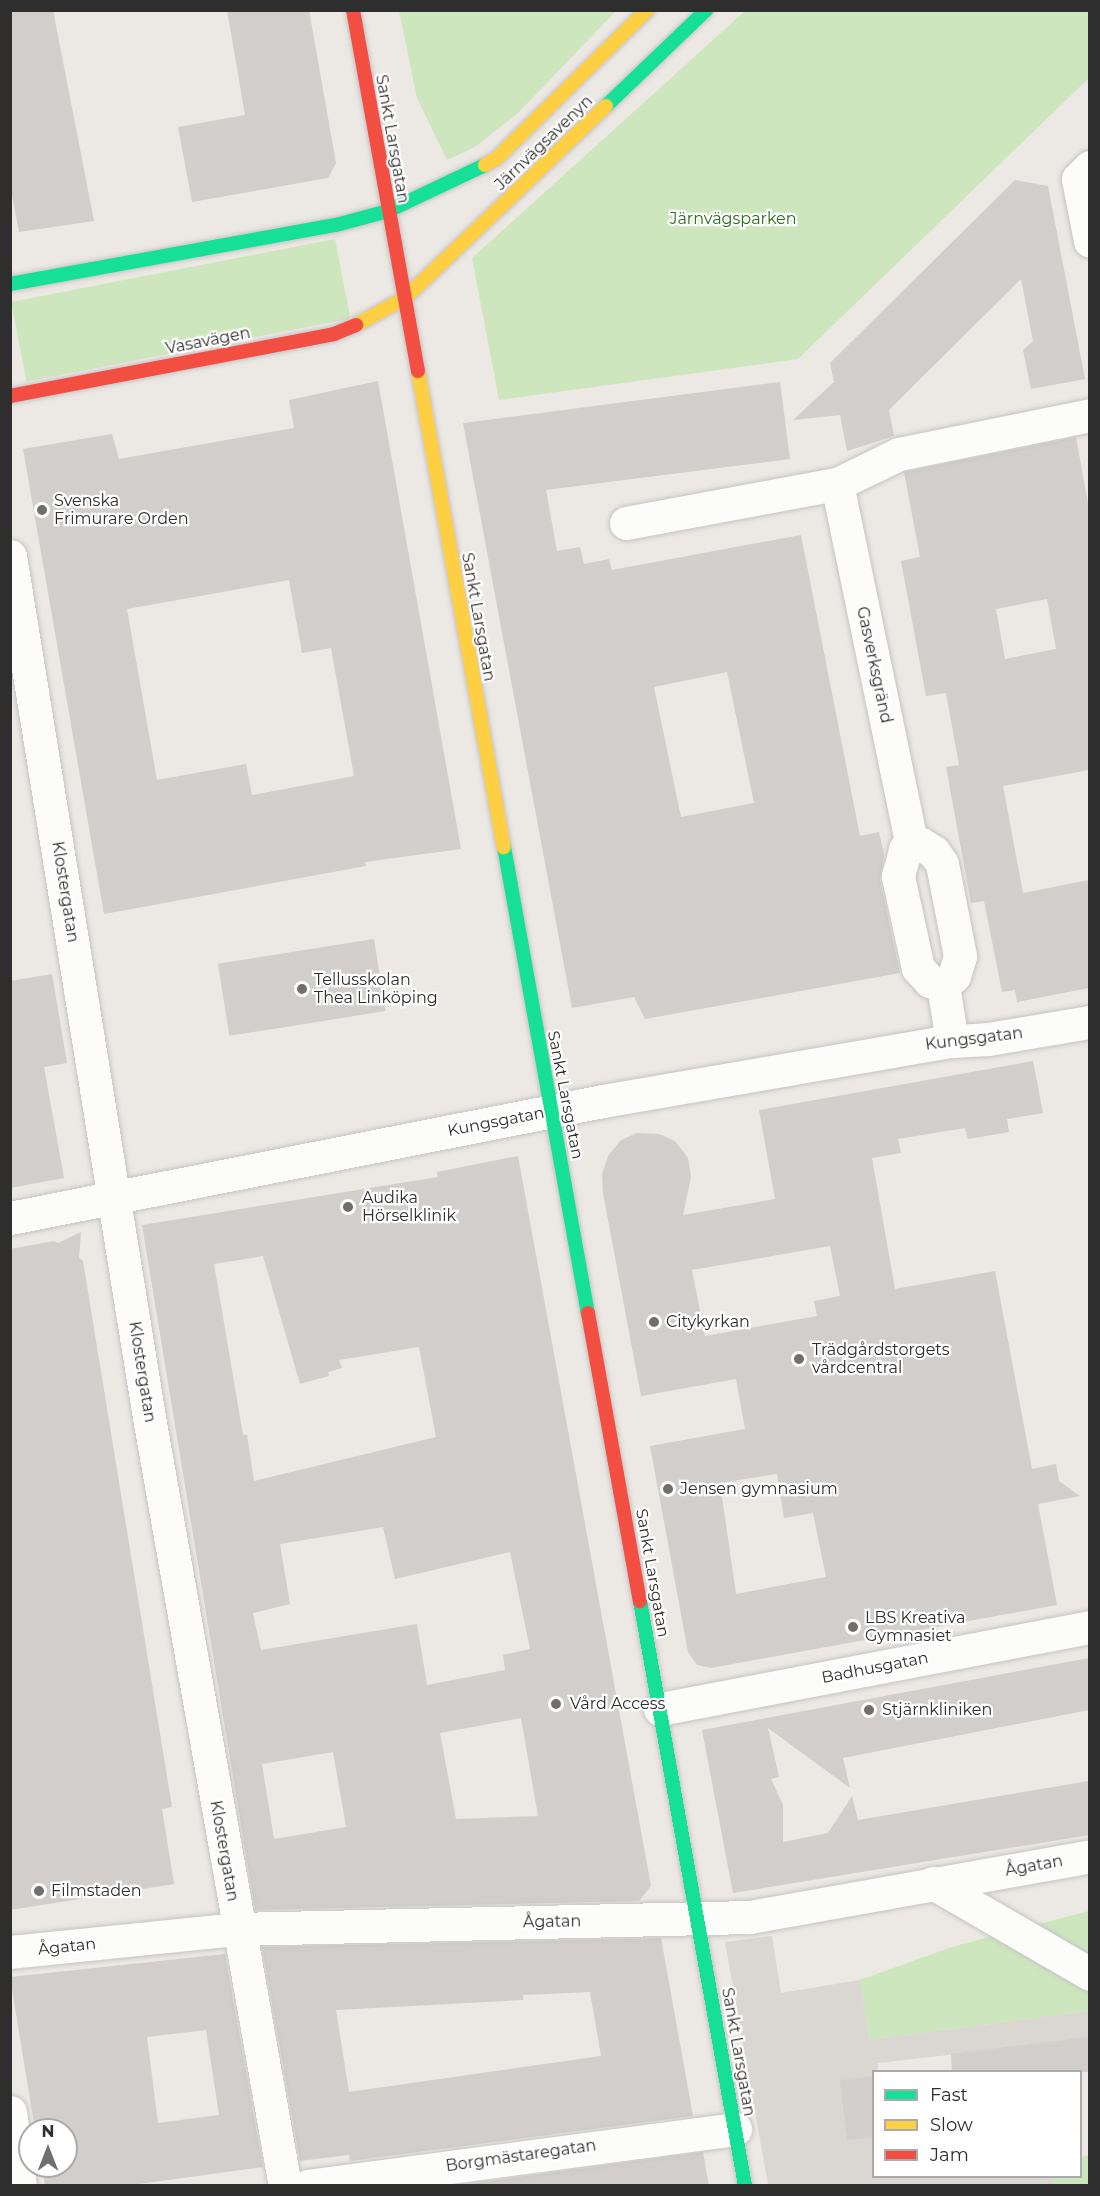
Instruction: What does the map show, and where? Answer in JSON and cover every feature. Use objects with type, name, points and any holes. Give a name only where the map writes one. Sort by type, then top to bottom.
[{"type":"main road","name":"Sankt Larsgatan","points":[[353,10],[745,2186]]},
{"type":"main road","name":"Järnvägsavenyn","points":[[388,211],[447,186],[497,158],[647,10]]},
{"type":"main road","name":"Järnvägsavenyn","points":[[405,298],[706,10]]},
{"type":"main road","points":[[10,284],[336,225],[388,211]]},
{"type":"main road","name":"Vasavägen","points":[[10,396],[334,334],[405,298]]},
{"type":"street","points":[[1089,167],[1078,179],[1089,241]]},
{"type":"street","points":[[626,523],[837,484],[899,454],[1089,415]]},
{"type":"street","name":"Gasverksgränd","points":[[837,484],[912,845]]},
{"type":"street","name":"Klostergatan","points":[[10,556],[113,1196],[237,1929],[285,2186]]},
{"type":"street","points":[[912,845],[927,847],[942,864],[960,956],[958,969],[943,985],[930,981],[918,968],[898,876],[900,858],[912,845]]},
{"type":"street","points":[[943,985],[952,1041]]},
{"type":"street","name":"Kungsgatan","points":[[10,1218],[552,1111],[952,1041],[988,1039],[1089,1022]]},
{"type":"street","name":"Badhusgatan","points":[[660,1709],[1089,1627]]},
{"type":"street","name":"Ågatan","points":[[10,1952],[237,1929],[698,1919],[751,1928],[933,1883],[1089,1856]]},
{"type":"street","points":[[933,1883],[1089,1974]]},
{"type":"street","points":[[10,2112],[20,2186]]},
{"type":"street","name":"Borgmästaregatan","points":[[308,2186],[735,2129]]},
{"type":"green space","points":[[399,10],[616,11],[518,113],[475,147],[447,160],[417,98]]},
{"type":"green space","name":"Järnvägsparken","points":[[746,10],[1089,11],[1089,78],[798,359],[499,400],[472,258]]},
{"type":"green space","points":[[335,239],[350,319],[27,381],[11,302]]},
{"type":"green space","points":[[1089,1911],[1089,2011],[869,2040],[860,1980],[955,1946]]},
{"type":"green space","points":[[1089,2155],[1089,2185],[1053,2185],[1051,2178],[1082,2178],[1082,2157]]},
{"type":"shaded area","points":[[772,1936],[781,1993],[860,1980],[869,2040],[1089,2011],[1089,2039],[878,2063],[878,2070],[872,2070],[872,2076],[841,2080],[847,2139],[872,2137],[872,2178],[1051,2178],[1053,2185],[768,2185],[725,1942]]},
{"type":"building","points":[[10,10],[53,10],[94,221],[19,232],[10,184]]},
{"type":"building","points":[[227,10],[309,10],[336,163],[328,178],[192,202],[178,127],[245,115]]},
{"type":"building","points":[[1015,180],[1048,186],[1085,379],[1031,389],[1023,350],[1033,341],[1021,279],[889,410],[894,436],[847,451],[840,415],[793,420],[834,382],[830,363]]},
{"type":"building","points":[[378,381],[461,849],[365,862],[366,866],[104,914],[23,449],[112,434],[119,459],[294,428],[289,400]],"holes":[[[289,580],[302,653],[331,648],[354,776],[252,795],[246,764],[157,780],[127,609]]]},
{"type":"building","points":[[780,382],[790,459],[546,490],[557,551],[580,547],[584,564],[609,559],[612,570],[801,535],[860,836],[879,832],[884,855],[880,880],[900,973],[645,1019],[634,997],[572,1008],[463,423]],"holes":[[[727,672],[754,803],[681,817],[654,687]]]},
{"type":"building","points":[[1076,437],[1089,509],[1089,770],[1003,786],[1023,893],[1089,880],[1089,988],[1017,1002],[1015,990],[1002,992],[984,901],[971,903],[946,767],[959,765],[946,693],[926,696],[901,561],[920,557],[904,472]],"holes":[[[1047,599],[1056,649],[1005,659],[996,609]]]},
{"type":"building","name":"Tellusskolan Thea Linköping","points":[[374,939],[385,1011],[229,1036],[218,964]]},
{"type":"building","points":[[52,974],[67,1063],[44,1067],[64,1178],[10,1188],[10,981]]},
{"type":"building","points":[[1033,1061],[1043,1113],[1007,1119],[1009,1132],[968,1139],[965,1128],[898,1139],[901,1153],[872,1158],[895,1289],[995,1271],[1032,1469],[1056,1464],[1059,1481],[1080,1496],[1038,1504],[1057,1605],[711,1668],[697,1665],[688,1652],[650,1446],[745,1429],[736,1379],[641,1396],[603,1193],[602,1174],[608,1156],[621,1140],[637,1133],[659,1134],[675,1141],[688,1158],[691,1177],[683,1215],[775,1199],[759,1110]],"holes":[[[830,1246],[840,1296],[814,1301],[817,1316],[705,1336],[692,1270]],[[777,1474],[784,1518],[813,1513],[826,1577],[736,1594],[720,1483]]]},
{"type":"building","points":[[518,1156],[651,1886],[639,1901],[255,1910],[142,1225],[438,1177],[437,1172]],"holes":[[[263,1256],[300,1384],[329,1376],[328,1372],[342,1368],[339,1360],[419,1347],[436,1437],[254,1481],[247,1435],[243,1435],[214,1264]],[[383,1527],[395,1579],[510,1552],[530,1649],[503,1655],[505,1670],[427,1685],[417,1624],[261,1650],[253,1613],[290,1604],[280,1544]],[[521,1718],[538,1816],[456,1819],[440,1733]],[[333,1752],[346,1827],[274,1839],[262,1764]]]},
{"type":"building","points":[[81,1232],[79,1258],[83,1261],[172,1807],[162,1809],[174,1884],[10,1910],[10,1249],[54,1241],[58,1243]]},
{"type":"building","points":[[1089,1658],[1089,1710],[843,1758],[850,1788],[768,1728],[779,1777],[771,1779],[783,1805],[783,1842],[828,1833],[852,1796],[858,1820],[1089,1781],[1089,1835],[733,1893],[702,1730]]},
{"type":"building","points":[[661,1938],[693,2116],[350,2161],[349,2155],[300,2161],[262,1947]],"holes":[[[590,1992],[601,2056],[349,2092],[336,2010],[523,2000],[523,1995]]]},
{"type":"building","points":[[225,1954],[263,2167],[124,2186],[45,2186],[44,2178],[78,2178],[78,2118],[33,2118],[10,1977]],"holes":[[[206,2030],[219,2115],[158,2123],[147,2037]]]},
{"type":"building","points":[[1089,2037],[1089,2072],[1082,2072],[1082,2070],[952,2070],[951,2054]]},
{"type":"building","points":[[872,2076],[872,2137],[847,2140],[840,2080]]},
{"type":"building","points":[[703,2152],[709,2186],[453,2186]]},
{"type":"traffic: fast","points":[[606,106],[706,10]]},
{"type":"traffic: fast","points":[[10,284],[336,225],[388,211],[485,165]]},
{"type":"traffic: fast","points":[[504,847],[588,1313]]},
{"type":"traffic: fast","points":[[640,1601],[745,2186]]},
{"type":"traffic: slow","points":[[485,165],[497,158],[647,10]]},
{"type":"traffic: slow","points":[[356,325],[405,298],[606,106]]},
{"type":"traffic: slow","points":[[418,371],[504,847]]},
{"type":"traffic: jam","points":[[353,10],[418,371]]},
{"type":"traffic: jam","points":[[10,396],[334,334],[356,325]]},
{"type":"traffic: jam","points":[[588,1313],[640,1601]]},
{"type":"place","name":"Svenska Frimurare Orden","points":[[42,510]]},
{"type":"place","name":"Tellusskolan Thea Linköping","points":[[302,989]]},
{"type":"place","name":"Audika Hörselklinik","points":[[348,1207]]},
{"type":"place","name":"Citykyrkan","points":[[654,1322]]},
{"type":"place","name":"Trädgårdstorgets vårdcentral","points":[[799,1359]]},
{"type":"place","name":"Jensen gymnasium","points":[[668,1489]]},
{"type":"place","name":"LBS Kreativa Gymnasiet","points":[[853,1627]]},
{"type":"place","name":"Vård Access","points":[[556,1704]]},
{"type":"place","name":"Stjärnkliniken","points":[[869,1710]]},
{"type":"place","name":"Filmstaden","points":[[39,1891]]}]
